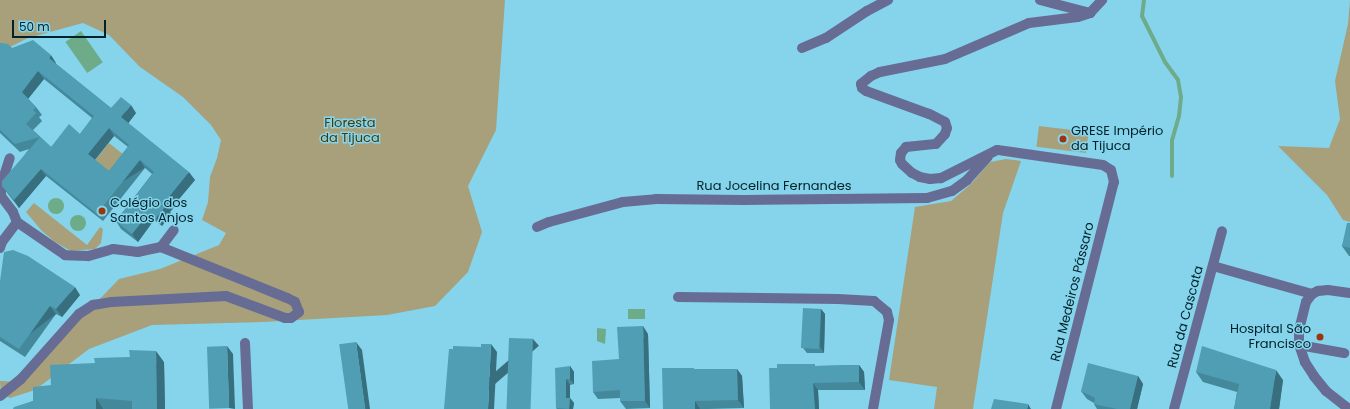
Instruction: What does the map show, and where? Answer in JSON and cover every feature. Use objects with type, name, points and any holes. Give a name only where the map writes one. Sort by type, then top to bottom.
[{"type":"street","points":[[802,48],[826,38],[867,10],[888,0]]},
{"type":"street","points":[[1040,0],[1090,12]]},
{"type":"street","points":[[997,150],[941,178],[930,179],[912,174],[902,164],[900,160],[901,153],[906,148],[936,144],[942,140],[947,128],[945,122],[929,114],[866,91],[862,88],[861,84],[880,72],[946,59],[1029,23],[1078,17],[1090,12],[1102,0]]},
{"type":"street","name":"Rua Medeiros Pássaro","points":[[997,150],[1103,165],[1110,170],[1114,182],[1056,409]]},
{"type":"street","name":"Rua Jocelina Fernandes","points":[[537,227],[549,222],[623,202],[650,200],[850,200],[932,197],[952,191],[967,180],[983,161],[997,150]]},
{"type":"street","points":[[0,396],[21,379],[79,314],[93,305],[111,302],[226,296],[285,318],[291,318],[299,312],[295,302],[287,298],[161,247],[138,252],[113,249],[88,256],[70,256],[17,222],[13,212],[1,196],[0,189],[10,158]]},
{"type":"street","points":[[0,248],[2,242],[17,222]]},
{"type":"street","points":[[161,247],[174,230]]},
{"type":"street","name":"Rua da Cascata","points":[[1174,409],[1222,231]]},
{"type":"street","points":[[1213,266],[1312,294]]},
{"type":"street","points":[[1349,409],[1326,391],[1305,362],[1299,345],[1299,330],[1306,302],[1312,294],[1318,291],[1328,290],[1350,292]]},
{"type":"street","points":[[678,297],[838,299],[874,301],[887,312],[889,320],[873,409]]},
{"type":"street","points":[[244,343],[248,409]]},
{"type":"street","points":[[1299,345],[1344,353]]},
{"type":"green space","name":"Floresta da Tijuca","points":[[0,0],[505,0],[496,130],[468,186],[482,232],[468,272],[435,306],[387,315],[263,322],[152,325],[89,349],[35,390],[10,398],[1,393],[0,381],[20,382],[119,279],[160,269],[219,245],[226,233],[202,220],[208,202],[210,177],[217,158],[221,140],[211,125],[183,97],[140,67],[109,35],[83,23],[28,38],[0,52]]},
{"type":"green space","points":[[1350,0],[1350,222],[1343,220],[1327,195],[1278,146],[1329,148],[1340,119],[1335,81],[1348,24]]},
{"type":"green space","name":"GRESE Império da Tijuca","points":[[1039,126],[1089,132],[1086,153],[1036,147]]},
{"type":"green space","points":[[109,143],[126,157],[110,176],[93,162]]},
{"type":"green space","points":[[1006,159],[1021,161],[1003,213],[973,409],[934,409],[937,387],[889,380],[915,207],[951,201],[971,184],[990,162]]},
{"type":"green space","points":[[34,203],[87,245],[100,227],[103,229],[101,243],[95,249],[71,251],[55,242],[41,230],[26,212]]},
{"type":"shaded area","points":[[81,31],[103,62],[87,73],[65,42]]},
{"type":"shaded area","points":[[53,198],[59,198],[64,203],[62,212],[59,214],[53,214],[48,209],[48,203]]},
{"type":"shaded area","points":[[75,215],[81,215],[86,220],[84,229],[81,231],[75,231],[70,226],[70,220]]},
{"type":"shaded area","points":[[628,309],[645,309],[645,319],[628,319]]},
{"type":"shaded area","points":[[597,328],[606,329],[605,344],[597,341]]},
{"type":"building","points":[[33,40],[51,55],[49,58],[111,108],[121,97],[131,105],[121,117],[189,172],[168,198],[170,198],[164,205],[166,206],[156,218],[149,213],[132,234],[116,221],[154,172],[140,160],[97,214],[41,169],[14,200],[2,186],[2,181],[40,137],[15,144],[0,130],[0,43],[8,44],[12,48]],"holes":[[[38,71],[94,116],[80,134],[69,124],[51,147],[26,124],[36,113],[33,110],[36,107],[22,92]],[[109,128],[129,145],[109,171],[88,154]]]},
{"type":"building","points":[[1347,223],[1350,223],[1350,248],[1342,246]]},
{"type":"building","points":[[13,250],[28,256],[75,287],[56,309],[50,306],[19,349],[0,337],[0,281],[4,252]]},
{"type":"building","points":[[803,308],[821,309],[819,349],[801,348]]},
{"type":"building","points":[[643,326],[645,401],[620,401],[620,390],[593,392],[592,361],[619,359],[617,327]]},
{"type":"building","points":[[509,338],[533,339],[531,409],[507,409]]},
{"type":"building","points":[[356,342],[365,409],[348,409],[339,344]]},
{"type":"building","points":[[481,344],[491,344],[488,409],[444,409],[449,349],[453,349],[453,346],[481,347]]},
{"type":"building","points":[[227,346],[229,408],[209,409],[207,347]]},
{"type":"building","points":[[1202,346],[1276,370],[1270,409],[1234,409],[1239,384],[1196,372]]},
{"type":"building","points":[[129,350],[156,351],[157,409],[132,409],[132,401],[96,398],[96,409],[13,409],[14,407],[33,401],[33,387],[51,385],[50,365],[95,363],[94,358],[130,357]]},
{"type":"building","points":[[1088,363],[1138,376],[1130,409],[1117,409],[1094,404],[1095,398],[1081,391]]},
{"type":"building","points":[[777,364],[815,364],[815,366],[859,365],[859,382],[813,383],[815,409],[770,409],[769,368],[777,368]]},
{"type":"building","points":[[570,366],[570,379],[566,379],[566,398],[570,398],[569,409],[556,408],[555,368]]},
{"type":"building","points":[[662,368],[737,369],[738,400],[695,401],[695,409],[663,409]]},
{"type":"building","points":[[994,399],[1028,404],[1027,409],[991,409]]},
{"type":"waterway","points":[[1144,0],[1142,16],[1165,62],[1178,80],[1181,97],[1179,116],[1172,140],[1172,176]]},
{"type":"place","name":"GRESE Império da Tijuca","points":[[1063,139]]},
{"type":"place","name":"Colégio dos Santos Anjos","points":[[102,211]]},
{"type":"place","name":"Hospital São Francisco","points":[[1320,337]]}]
